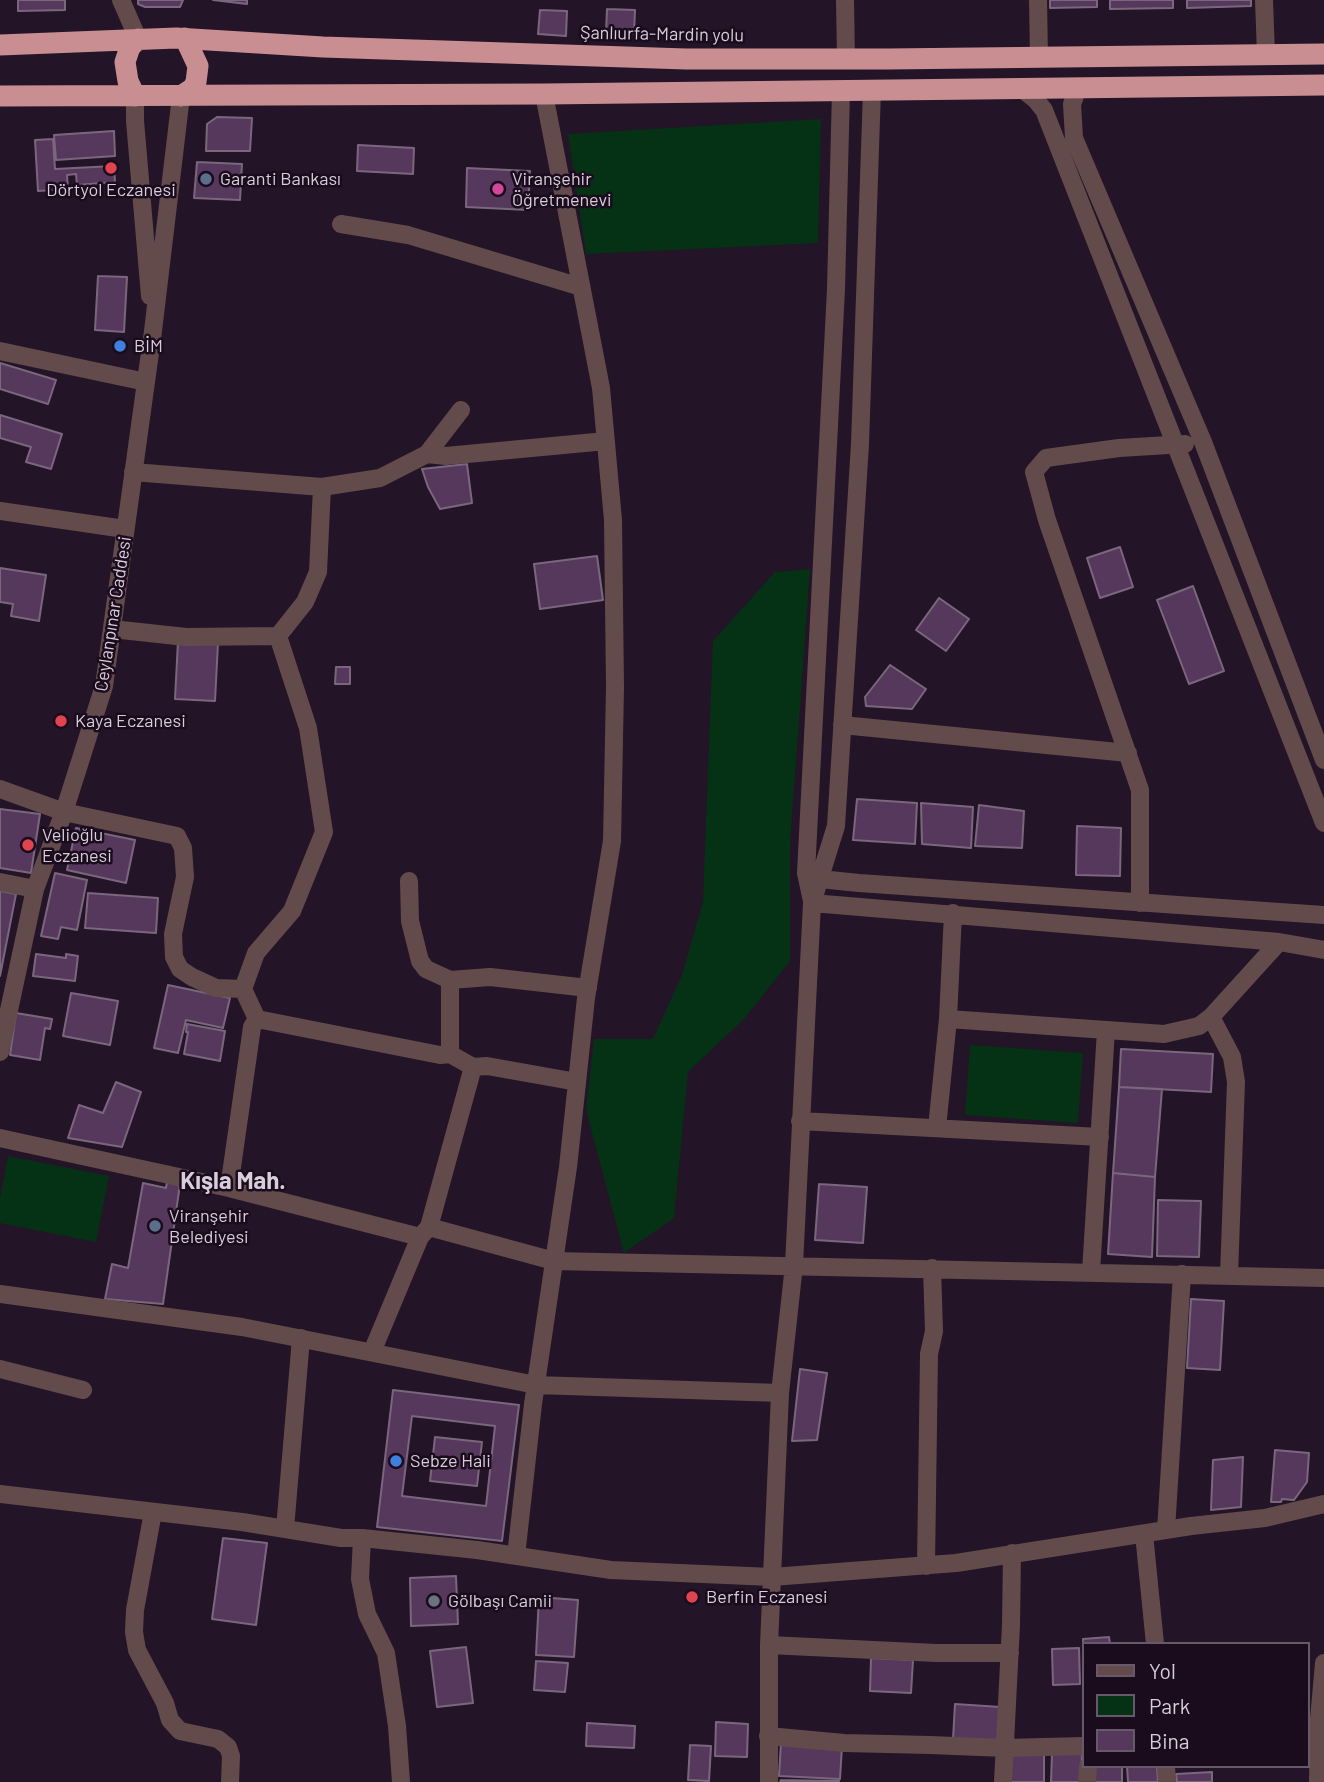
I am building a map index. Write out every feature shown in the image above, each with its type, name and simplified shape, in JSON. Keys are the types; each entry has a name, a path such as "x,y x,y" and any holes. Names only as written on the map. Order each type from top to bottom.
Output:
{"highway":[{"path":"135,96 128,81 125,62 130,47 138,38"},
{"name":"Şanlıurfa-Mardin yolu","path":"0,45 185,38 323,47 672,58 1324,54"},
{"path":"181,96 193,88 198,66 185,38"},
{"path":"0,96 544,94 1324,85"}],"street":[{"path":"121,0 138,38"},
{"path":"845,0 846,59"},
{"path":"1038,0 1039,57"},
{"path":"1264,0 1266,55"},
{"path":"1078,88 1072,104 1074,138 1203,442 1324,760"},
{"path":"1022,89 1044,110 1324,823"},
{"path":"813,876 836,826 860,444 872,90"},
{"path":"769,1782 769,1645 780,1393 794,1265 812,903 836,302 841,91"},
{"path":"516,1556 536,1385 568,1167 588,988 612,841 615,673 612,520 606,441 601,388 544,94"},
{"path":"135,96 153,331"},
{"path":"153,331 181,96"},
{"path":"341,224 408,235 582,287"},
{"name":"Ceylanpınar Caddesi","path":"0,1052 36,889 104,686 153,331"},
{"path":"0,351 146,382"},
{"path":"133,472 322,487 380,478 427,454 461,410"},
{"path":"427,454 446,456 606,441"},
{"path":"1140,902 1140,790 1036,485 1034,472 1046,458 1119,448 1203,442"},
{"path":"278,636 305,602 318,572 322,487"},
{"path":"0,511 125,528"},
{"path":"112,629 186,637 278,636"},
{"path":"257,1019 243,989 257,953 292,911 324,832 309,728 278,636"},
{"path":"842,725 1128,753"},
{"path":"0,789 64,812 177,836 183,848 185,877 173,934 174,957 180,969 192,977 216,988 243,989"},
{"path":"813,876 1324,915"},
{"path":"409,881 410,921 420,961 426,969 450,980 490,977 588,988"},
{"path":"0,882 36,889"},
{"path":"812,903 1279,942 1324,950"},
{"path":"937,1128 953,913"},
{"path":"947,1020 1164,1034 1199,1026 1211,1017 1279,942"},
{"path":"450,980 450,1054"},
{"path":"1211,1017 1232,1057 1236,1082 1229,1275"},
{"path":"257,1019 440,1055 450,1054 473,1068 487,1066 577,1082"},
{"path":"229,1188 252,1027 257,1019"},
{"path":"1091,1272 1106,1030"},
{"path":"372,1352 425,1232 473,1068"},
{"path":"800,1121 1100,1137"},
{"path":"0,1138 554,1261 1324,1278"},
{"path":"926,1566 929,1354 934,1331 932,1268"},
{"path":"1166,1530 1182,1274"},
{"path":"0,1294 242,1326 536,1385 780,1393"},
{"path":"285,1529 301,1338"},
{"path":"0,1369 83,1390"},
{"path":"0,1494 341,1538 362,1538 516,1556 611,1570 772,1577 956,1563 1166,1530 1265,1518 1324,1504"},
{"path":"153,1512 135,1610 137,1650 165,1703 170,1720 180,1731 218,1739 228,1746 231,1756 230,1782"},
{"path":"1144,1534 1154,1642"},
{"path":"362,1538 360,1579 367,1615 386,1653 397,1726 401,1782"},
{"path":"1003,1782 1012,1553"},
{"path":"769,1645 936,1653 1010,1653"},
{"path":"1318,1782 1318,1711 1324,1663"},
{"path":"768,1736 844,1742 1005,1748 1082,1746"}],"green space":[{"path":"821,119 818,243 586,254 568,134"},
{"path":"810,569 790,843 790,961 744,1019 688,1072 674,1218 624,1253 586,1110 594,1039 653,1039 682,975 703,902 713,641 775,572"},
{"path":"970,1045 1083,1053 1078,1123 965,1115"},
{"path":"8,1156 109,1176 96,1242 0,1223 0,1198"}],"building":[{"path":"18,0 65,0 65,10 18,11"},
{"path":"138,0 183,0 180,7 145,7 138,4"},
{"path":"213,0 247,0 247,4"},
{"path":"1050,0 1097,0 1097,7 1050,8"},
{"path":"1110,0 1173,0 1173,8 1110,9"},
{"path":"1187,0 1251,0 1251,6 1187,8"},
{"path":"607,9 635,10 634,34 606,33"},
{"path":"540,10 567,11 566,36 538,34"},
{"path":"217,117 252,118 250,151 206,151 207,124"},
{"path":"114,131 115,156 56,160 54,135"},
{"path":"53,139 55,169 114,166 115,182 77,185 76,174 67,175 68,189 38,191 35,140"},
{"path":"358,145 414,148 413,174 357,171"},
{"path":"197,162 242,164 240,200 194,198"},
{"name":"Viranşehir Öğretmenevi","path":"467,168 530,171 528,210 466,207"},
{"path":"98,276 127,277 124,332 95,330"},
{"path":"0,363 56,380 48,404 0,389"},
{"path":"0,415 62,434 51,469 26,462 31,447 0,438"},
{"path":"467,464 472,503 440,509 422,469"},
{"path":"1120,547 1133,587 1100,598 1087,558"},
{"path":"597,556 603,600 540,609 534,564"},
{"path":"0,568 46,575 39,621 11,616 13,604 0,602"},
{"path":"1193,586 1224,671 1189,684 1157,600"},
{"path":"939,598 969,619 946,651 916,630"},
{"path":"178,641 218,643 215,701 175,699"},
{"path":"890,665 926,689 912,709 866,706 865,697"},
{"path":"336,667 350,667 350,684 335,684"},
{"path":"857,799 917,803 915,844 853,840"},
{"path":"921,803 973,807 971,848 922,844"},
{"path":"979,805 1024,811 1022,848 975,846"},
{"path":"0,809 40,814 31,873 0,868"},
{"path":"1077,826 1121,828 1120,876 1076,875"},
{"path":"76,828 135,840 126,883 67,870"},
{"path":"55,873 87,880 77,930 61,927 58,939 41,936"},
{"path":"0,891 16,894 0,976"},
{"path":"88,893 158,898 156,933 85,928"},
{"path":"36,954 66,958 66,954 78,956 75,981 33,976"},
{"path":"168,985 230,998 223,1028 186,1020 178,1053 154,1048"},
{"path":"71,993 118,1001 110,1045 63,1036"},
{"path":"16,1013 52,1019 50,1029 45,1028 40,1060 10,1055"},
{"path":"187,1024 225,1031 220,1061 184,1054"},
{"path":"1121,1049 1213,1054 1211,1092 1119,1087"},
{"path":"116,1082 141,1092 122,1147 68,1138 79,1105 103,1113"},
{"path":"1119,1087 1162,1089 1155,1177 1113,1173"},
{"path":"1113,1173 1155,1177 1152,1257 1108,1254"},
{"name":"Viranşehir Belediyesi","path":"167,1182 180,1184 163,1304 105,1299 112,1264 128,1268 143,1183 166,1188"},
{"path":"819,1184 867,1187 863,1243 815,1240"},
{"path":"1158,1200 1201,1201 1199,1257 1157,1256"},
{"path":"1191,1299 1224,1301 1220,1370 1187,1368"},
{"path":"800,1369 827,1373 817,1440 792,1441"},
{"name":"Sebze Hali","path":"393,1390 519,1405 502,1541 377,1527","holes":["412,1416 495,1426 486,1506 402,1496"]},
{"path":"435,1437 482,1442 477,1486 430,1481"},
{"path":"1275,1450 1309,1453 1307,1482 1294,1500 1271,1502"},
{"path":"1243,1457 1241,1507 1211,1510 1213,1460"},
{"path":"223,1538 267,1543 256,1625 212,1619"},
{"name":"Gölbaşı Camii","path":"456,1576 458,1624 411,1626 410,1578"},
{"path":"539,1597 578,1600 574,1657 536,1655"},
{"path":"1109,1637 1110,1642 1083,1642 1083,1639"},
{"path":"466,1647 473,1703 437,1707 430,1651"},
{"path":"1079,1648 1080,1684 1053,1685 1052,1649"},
{"path":"871,1658 913,1660 911,1693 870,1691"},
{"path":"536,1661 568,1663 565,1692 534,1690"},
{"path":"955,1704 1000,1707 998,1742 953,1739"},
{"path":"716,1722 748,1724 747,1757 715,1756"},
{"path":"587,1723 635,1726 634,1748 586,1746"},
{"path":"781,1742 842,1746 840,1779 779,1776"},
{"path":"690,1745 711,1746 709,1781 688,1780"},
{"path":"1052,1754 1082,1754 1081,1782 1051,1782"},
{"path":"1011,1755 1044,1755 1044,1782 1011,1782"},
{"path":"1094,1768 1122,1768 1122,1782 1094,1782"},
{"path":"1127,1768 1157,1768 1158,1782 1128,1782"},
{"path":"1212,1772 1212,1782 1177,1782 1176,1774"},
{"path":"839,1781 839,1782 780,1782"}],"place":[{"name":"Dörtyol Eczanesi","path":"111,168"},
{"name":"Garanti Bankası","path":"206,179"},
{"name":"Viranşehir Öğretmenevi","path":"498,189"},
{"name":"BİM","path":"120,346"},
{"name":"Kaya Eczanesi","path":"61,721"},
{"name":"Velioğlu Eczanesi","path":"28,845"},
{"name":"Viranşehir Belediyesi","path":"155,1226"},
{"name":"Sebze Hali","path":"396,1461"},
{"name":"Berfin Eczanesi","path":"692,1597"},
{"name":"Gölbaşı Camii","path":"434,1601"}],"district":[{"name":"Kışla Mah.","path":"233,1181"}]}
